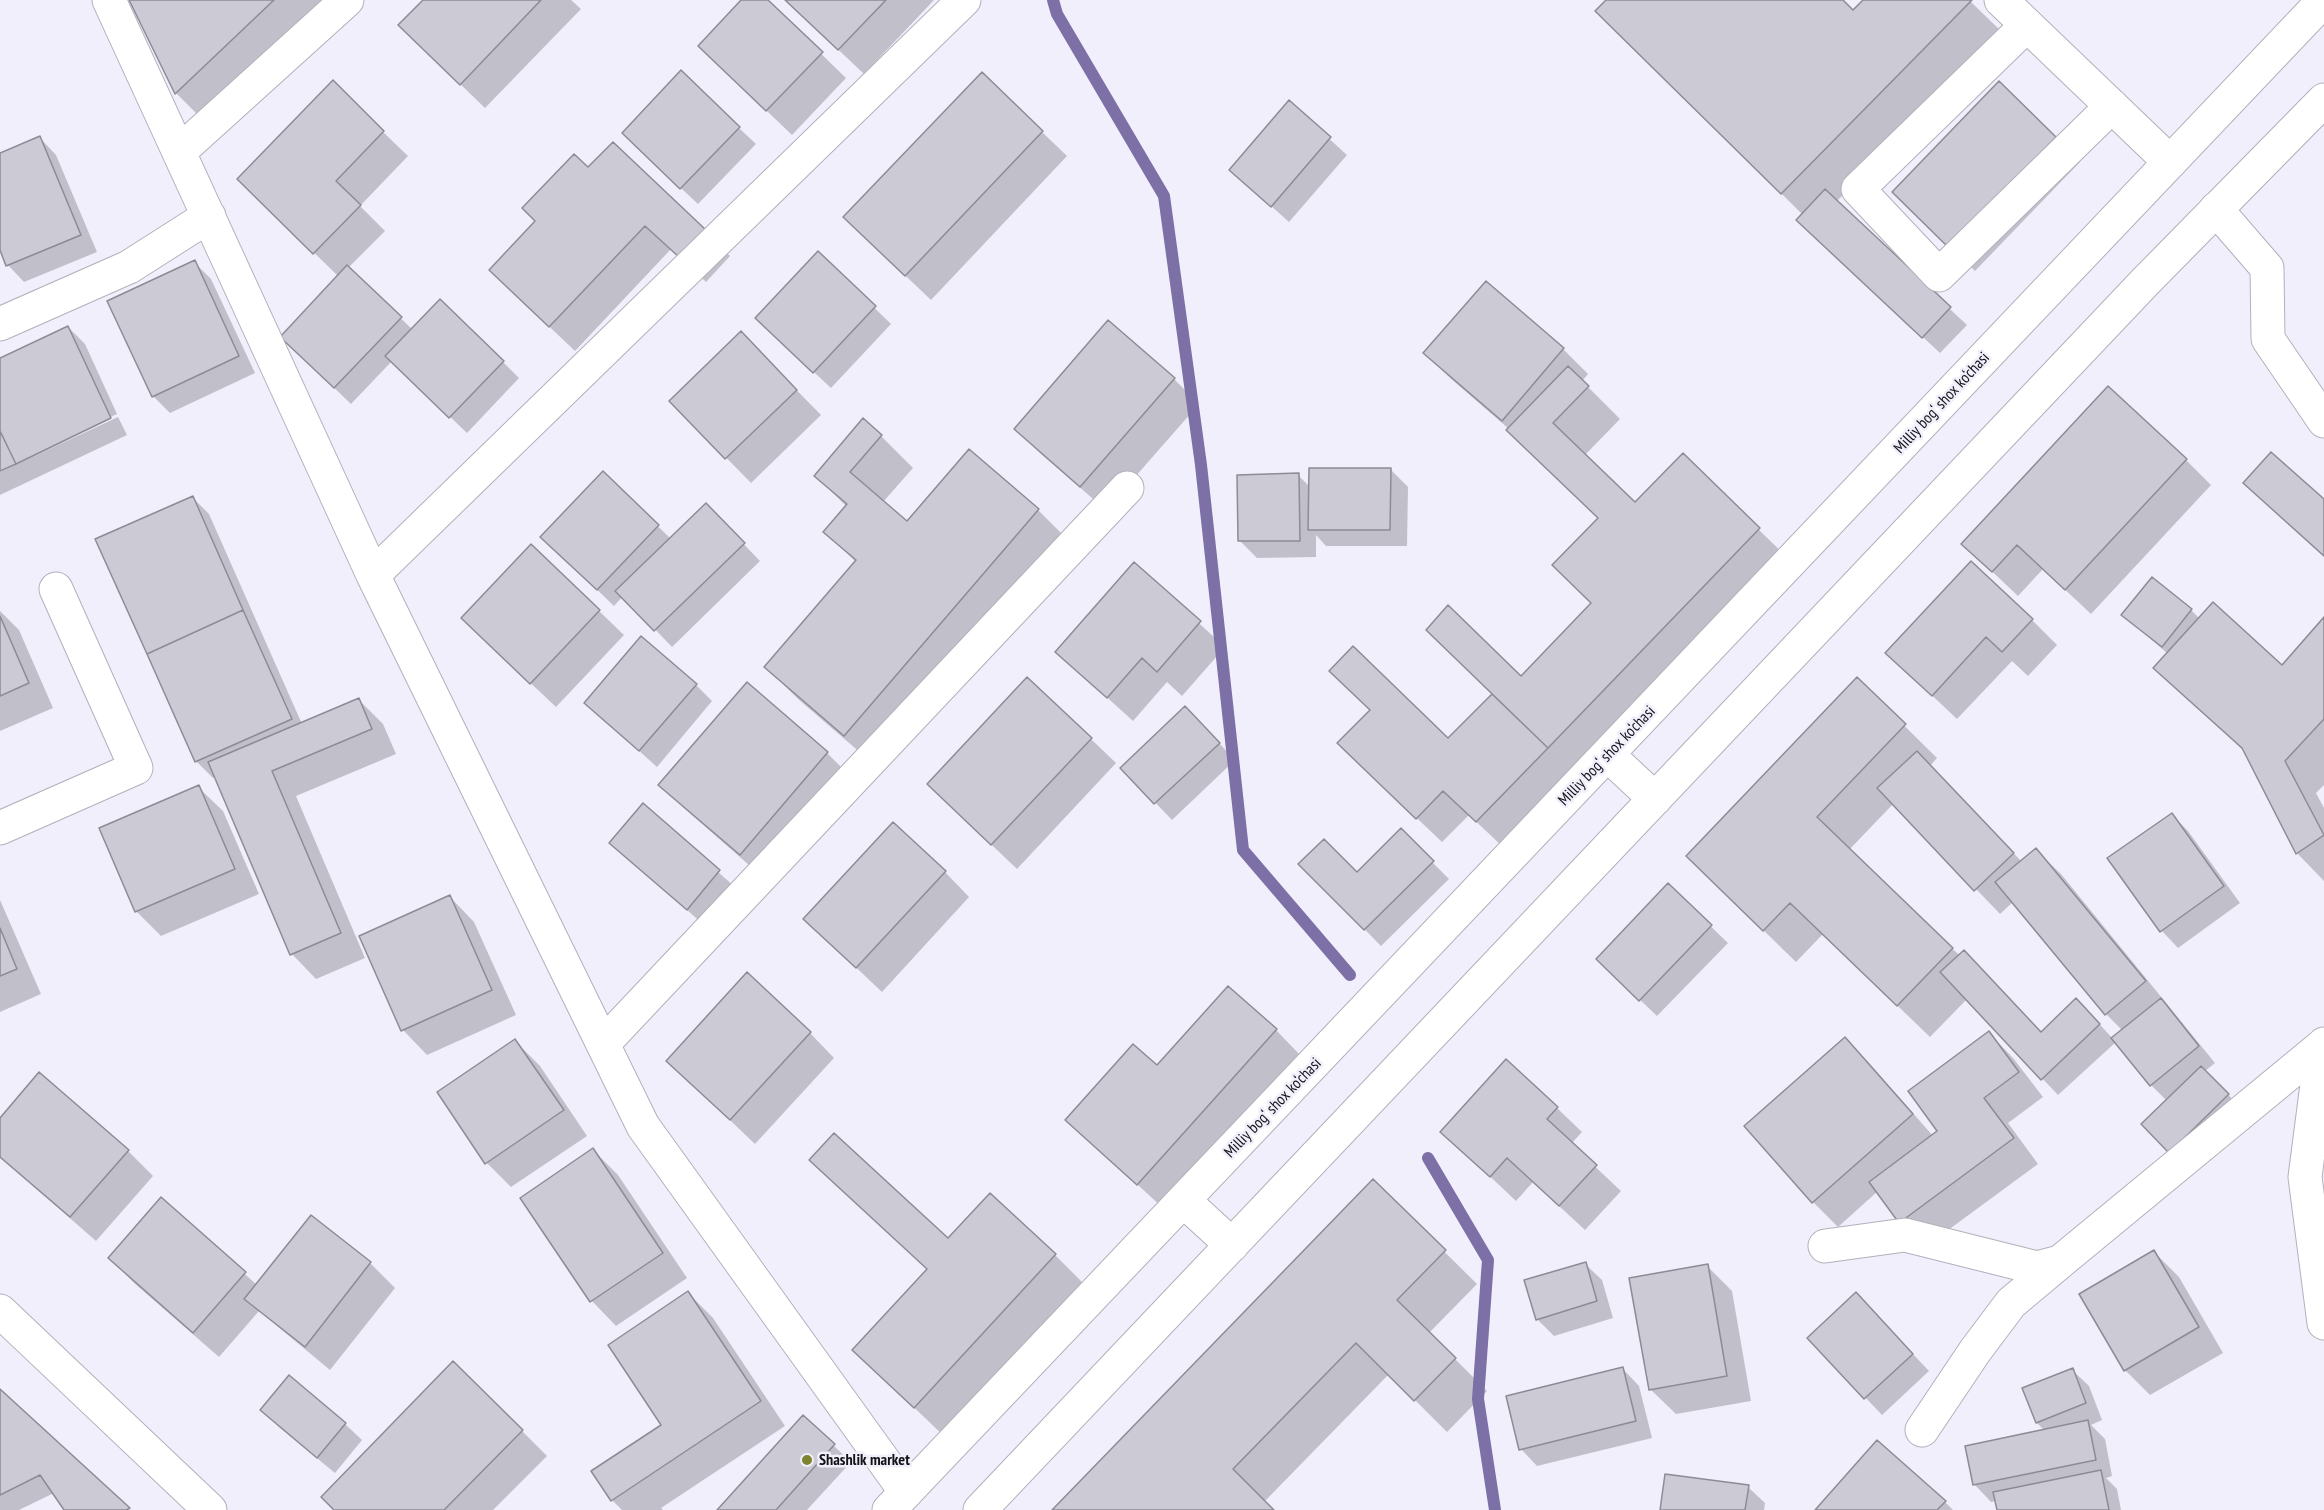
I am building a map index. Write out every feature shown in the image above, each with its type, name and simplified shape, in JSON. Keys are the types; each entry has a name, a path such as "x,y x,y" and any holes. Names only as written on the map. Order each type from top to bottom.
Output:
{"street":[{"path":"109,0 373,575 644,1126 898,1501"},
{"path":"179,152 347,0"},
{"path":"373,575 964,0"},
{"path":"2001,0 2170,162"},
{"name":"Milliy bog‘ shox ko‘chasi","path":"898,1501 2324,0"},
{"path":"2027,25 1858,189 1939,275 2112,106"},
{"path":"980,1510 2216,209 2324,100"},
{"path":"2216,209 2267,268 2268,339 2324,421"},
{"path":"0,324 129,267 208,216"},
{"path":"603,1044 1127,488"},
{"path":"0,828 136,768 56,589"},
{"path":"1608,755 1654,799"},
{"path":"1922,1430 1975,1351 2011,1304 2323,1045"},
{"path":"2323,1045 2306,1177 2324,1323"},
{"path":"1184,1201 1232,1245"},
{"path":"1825,1246 1905,1235 2037,1268 2060,1262"},
{"path":"0,1311 12,1340 210,1510"}],"building":[{"path":"129,0 274,0 175,94"},
{"path":"423,0 541,0 460,85 398,25"},
{"path":"741,0 768,0 823,52 766,111 698,46"},
{"path":"785,0 886,0 838,50"},
{"path":"1606,0 1843,0 1853,10 1863,0 1972,0 1781,194 1595,11"},
{"path":"681,70 740,127 680,189 622,133"},
{"path":"982,72 1043,131 905,276 843,217"},
{"path":"333,80 384,131 336,181 361,205 313,254 237,179"},
{"path":"1999,81 2056,137 1949,248 1892,192"},
{"path":"1289,100 1331,137 1271,207 1229,170"},
{"path":"40,136 81,235 6,266 0,250 0,153"},
{"path":"613,142 706,230 680,258 645,226 549,327 489,270 535,221 522,208 574,154 588,167"},
{"path":"1825,189 1951,307 1922,338 1796,220"},
{"path":"818,251 876,306 813,373 755,318"},
{"path":"195,260 239,356 152,397 107,301"},
{"path":"347,265 402,317 334,388 280,337"},
{"path":"1486,281 1564,348 1502,421 1423,353"},
{"path":"440,299 504,361 449,418 385,356"},
{"path":"1108,320 1175,378 1080,487 1014,429"},
{"path":"68,326 111,418 16,464 0,431 0,358"},
{"path":"741,331 797,390 725,459 669,401"},
{"path":"1568,366 1589,386 1553,423 1635,502 1683,453 1760,528 1548,748 1426,630 1448,605 1521,676 1591,603 1552,565 1598,518 1506,430"},
{"path":"2108,386 2187,459 2065,590 2017,545 1992,572 1961,544"},
{"path":"863,418 882,435 850,472 907,521 969,449 1039,509 844,736 764,667 856,560 823,532 847,504 814,476"},
{"path":"0,431 16,464 0,471"},
{"path":"2271,452 2324,499 2324,556 2243,483"},
{"path":"1309,468 1391,468 1390,530 1308,530"},
{"path":"603,471 659,525 597,590 540,537"},
{"path":"1299,473 1300,541 1238,541 1237,475"},
{"path":"193,496 243,610 147,654 95,539"},
{"path":"706,503 745,543 654,631 615,591"},
{"path":"531,544 600,610 530,684 461,618"},
{"path":"1971,561 2033,619 2002,652 1986,637 1932,696 1885,653"},
{"path":"1134,562 1201,621 1157,672 1142,658 1107,698 1055,652"},
{"path":"2152,577 2192,609 2162,647 2121,615"},
{"path":"2213,602 2282,665 2324,617 2324,719 2285,761 2324,835 2296,854 2242,748 2153,668"},
{"path":"243,610 292,719 195,762 147,654"},
{"path":"0,616 29,683 0,696"},
{"path":"641,636 697,684 639,751 584,703"},
{"path":"1353,646 1448,738 1492,694 1548,748 1476,822 1443,791 1416,819 1337,743 1370,710 1329,671"},
{"path":"1027,677 1092,738 991,845 927,784"},
{"path":"1857,677 1906,724 1817,817 1953,948 1897,1006 1790,903 1763,931 1686,856"},
{"path":"747,682 828,752 740,855 658,785"},
{"path":"359,698 372,729 272,771 341,933 290,955 208,762"},
{"path":"1185,706 1220,743 1154,804 1120,768"},
{"path":"1917,751 2014,853 1974,891 1877,788"},
{"path":"199,785 235,869 135,912 99,828"},
{"path":"643,803 720,870 687,910 609,843"},
{"path":"2172,813 2224,886 2160,932 2107,858"},
{"path":"893,822 946,871 856,968 803,919"},
{"path":"1401,828 1434,861 1364,930 1298,864 1324,839 1357,872"},
{"path":"2036,848 2146,981 2105,1015 1995,882"},
{"path":"1668,883 1712,925 1639,1001 1596,959"},
{"path":"450,895 492,990 401,1031 359,936"},
{"path":"0,928 17,969 0,976"},
{"path":"1964,950 2041,1032 2076,998 2100,1024 2041,1080 1940,972"},
{"path":"747,972 811,1032 730,1120 666,1061"},
{"path":"1228,986 1277,1029 1137,1185 1065,1120 1133,1044 1157,1065"},
{"path":"2161,998 2199,1046 2150,1086 2111,1038"},
{"path":"1989,1031 2019,1072 1984,1098 2014,1138 1899,1223 1869,1182 1937,1131 1908,1091"},
{"path":"1845,1037 1913,1114 1812,1203 1744,1126"},
{"path":"515,1039 564,1110 485,1164 437,1092"},
{"path":"1506,1059 1558,1107 1547,1119 1597,1165 1559,1206 1507,1158 1490,1177 1440,1132"},
{"path":"2201,1066 2229,1094 2169,1153 2141,1124"},
{"path":"39,1072 129,1150 70,1217 0,1157 0,1118"},
{"path":"834,1133 948,1238 990,1193 1056,1254 914,1408 852,1350 927,1269 809,1160"},
{"path":"593,1148 663,1253 590,1302 520,1198"},
{"path":"1373,1179 1446,1250 1397,1300 1456,1358 1414,1401 1356,1343 1233,1469 1274,1510 1052,1510"},
{"path":"161,1197 246,1272 193,1333 108,1258"},
{"path":"311,1215 371,1262 305,1347 244,1299"},
{"path":"2154,1250 2199,1327 2124,1371 2079,1294"},
{"path":"1586,1262 1597,1301 1536,1320 1524,1280"},
{"path":"1708,1264 1727,1376 1649,1390 1629,1278"},
{"path":"688,1291 761,1401 611,1501 591,1471 661,1425 608,1345"},
{"path":"1856,1292 1913,1354 1864,1399 1807,1338"},
{"path":"453,1361 523,1430 444,1510 334,1510 321,1497"},
{"path":"1623,1367 1636,1421 1519,1450 1506,1396"},
{"path":"2073,1368 2086,1403 2036,1423 2022,1388"},
{"path":"289,1375 346,1423 317,1458 260,1410"},
{"path":"0,1389 130,1508 126,1510 64,1510 40,1475 0,1495"},
{"path":"803,1415 835,1444 776,1510 717,1510"},
{"path":"2088,1420 2096,1460 1973,1485 1965,1446"},
{"path":"1877,1440 1946,1501 1937,1510 1815,1510"},
{"path":"2101,1470 2109,1510 1997,1510 1993,1492"},
{"path":"1665,1474 1749,1485 1745,1510 1660,1510"}],"waterway":[{"path":"1053,0 1057,14 1164,196 1201,465 1243,850 1350,975"},
{"path":"1428,1158 1488,1260 1478,1399 1495,1510"}],"place":[{"name":"Shashlik market","path":"807,1460"}]}
